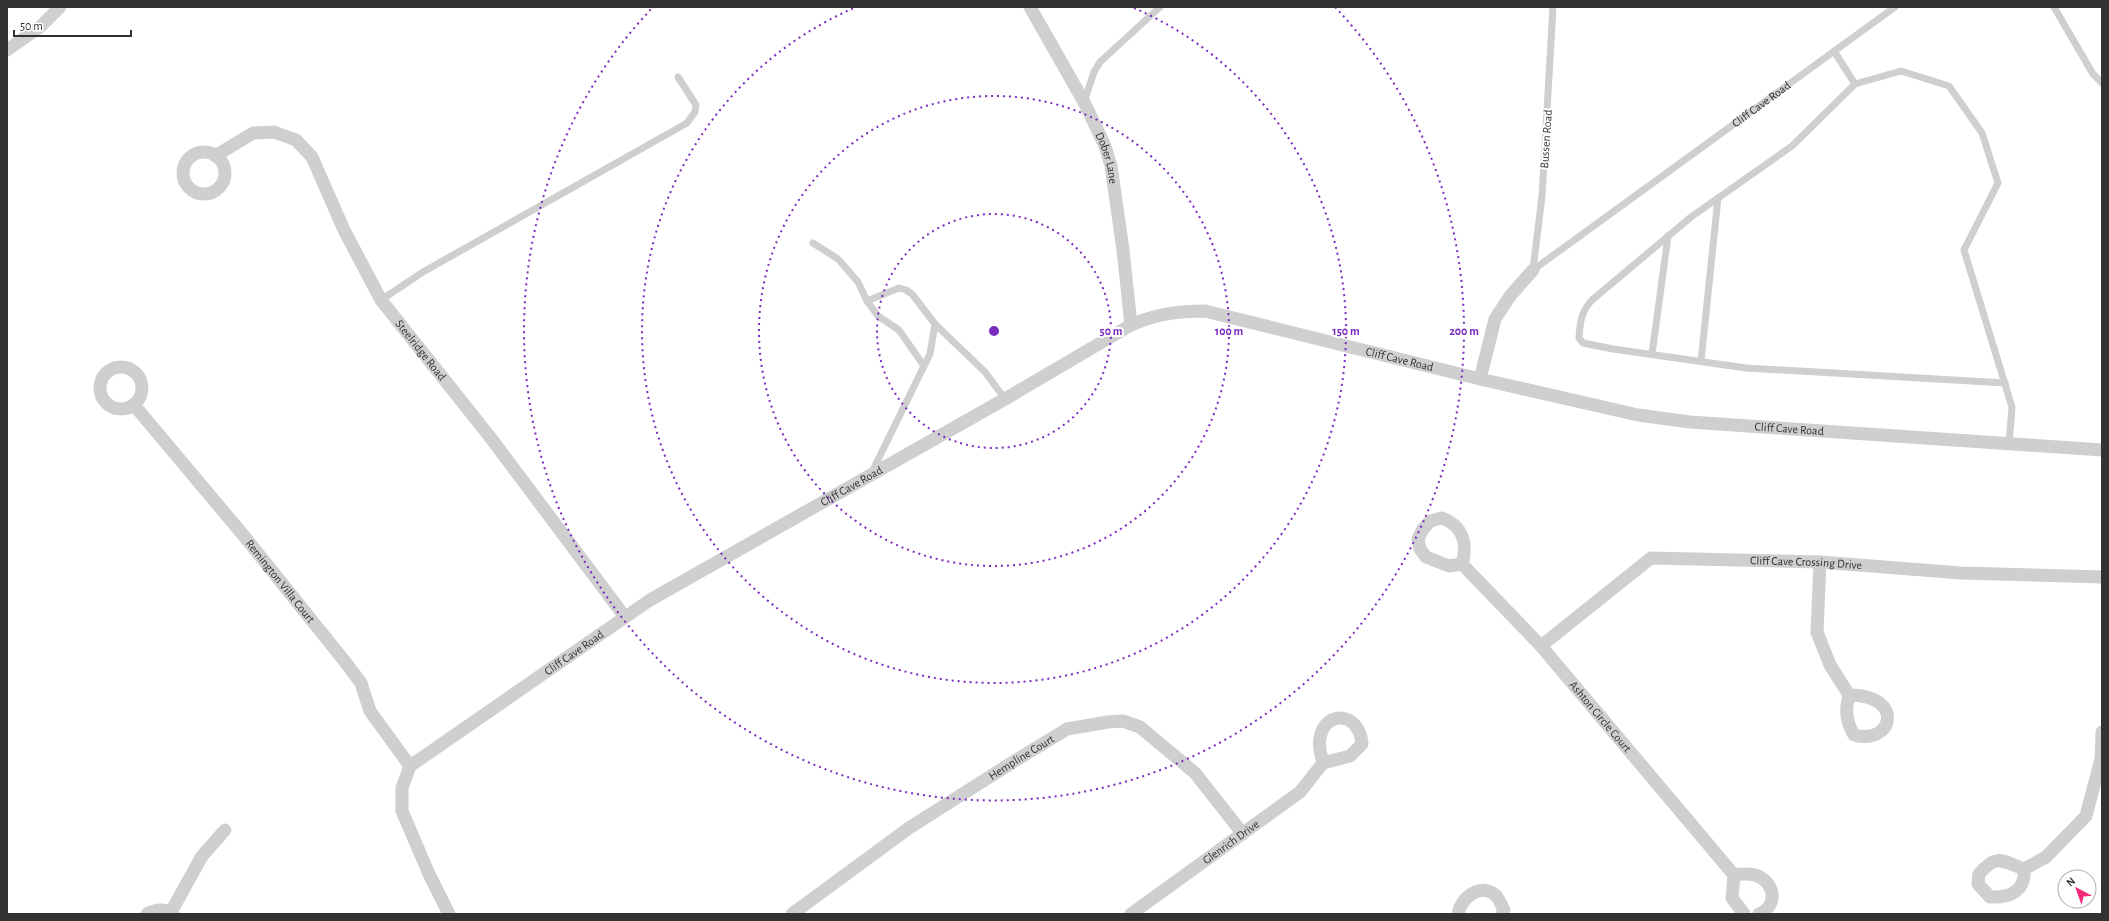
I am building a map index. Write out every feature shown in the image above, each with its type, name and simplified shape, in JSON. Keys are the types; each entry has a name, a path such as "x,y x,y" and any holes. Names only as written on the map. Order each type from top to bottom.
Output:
{"street":[{"path":"7,50 41,26 60,7"},
{"name":"Dober Lane","path":"1030,7 1084,102 1105,146 1111,166 1123,250 1131,325"},
{"name":"Steelridge Road","path":"215,156 253,133 274,132 296,140 312,157 344,230 381,300 490,437 625,617"},
{"name":"Cliff Cave Road","path":"1480,379 1495,319 1510,296 1533,270"},
{"name":"Cliff Cave Road","path":"410,766 625,617 663,593 1005,399 1131,325 1164,314 1183,311 1205,311 1480,379 1638,415 1690,422 2102,450"},
{"name":"Remington Villa Court","path":"134,405 244,536 346,663 361,683 370,711 410,766"},
{"name":"Cliff Cave Crossing Drive","path":"1541,646 1651,558 1820,562 1961,573 2102,577"},
{"path":"1820,562 1817,632 1830,665 1849,695"},
{"name":"Ashton Circle Court","path":"1462,564 1541,646 1734,875"},
{"name":"Hempline Court","path":"792,914 909,828 1067,729 1123,720 1140,727 1195,773 1243,834"},
{"path":"2024,869 2046,857 2086,816 2101,759 2102,732"},
{"name":"Glenrich Drive","path":"1131,914 1300,792 1323,763"},
{"path":"410,766 402,788 402,811 429,874 449,914"},
{"path":"147,914 155,910 163,910 172,913 202,856 225,830"},
{"path":"1744,914 1732,898 1734,875 1755,875 1764,879 1770,886 1774,894 1772,902 1766,911 1759,914"},
{"path":"1458,914 1462,902 1476,892 1485,890 1494,894 1499,900 1504,910 1502,914"}],"lane":[{"path":"1084,102 1094,72 1100,62 1160,7"},
{"name":"Bussen Road","path":"1533,270 1542,196 1553,7"},
{"name":"Cliff Cave Road","path":"1533,270 1895,7"},
{"path":"2054,7 2085,62 2102,83"},
{"path":"1834,51 1855,84"},
{"path":"2005,383 1746,368 1613,349 1583,343 1579,338 1580,326 1585,308 1592,300 1668,236 1718,198 1792,146 1855,84 1901,71 1949,86 1982,133 1998,183 1964,250 2005,383 2012,407 2009,444"},
{"path":"381,300 423,272 687,123 695,112 696,105 678,77"},
{"path":"1701,361 1718,198"},
{"path":"1652,354 1668,236"},
{"path":"813,243 838,259 858,282 867,301 878,316 899,330 924,366"},
{"path":"867,301 899,288 912,294 935,324 985,372 1005,399"},
{"path":"870,476 890,432 930,354 935,324"}]}
